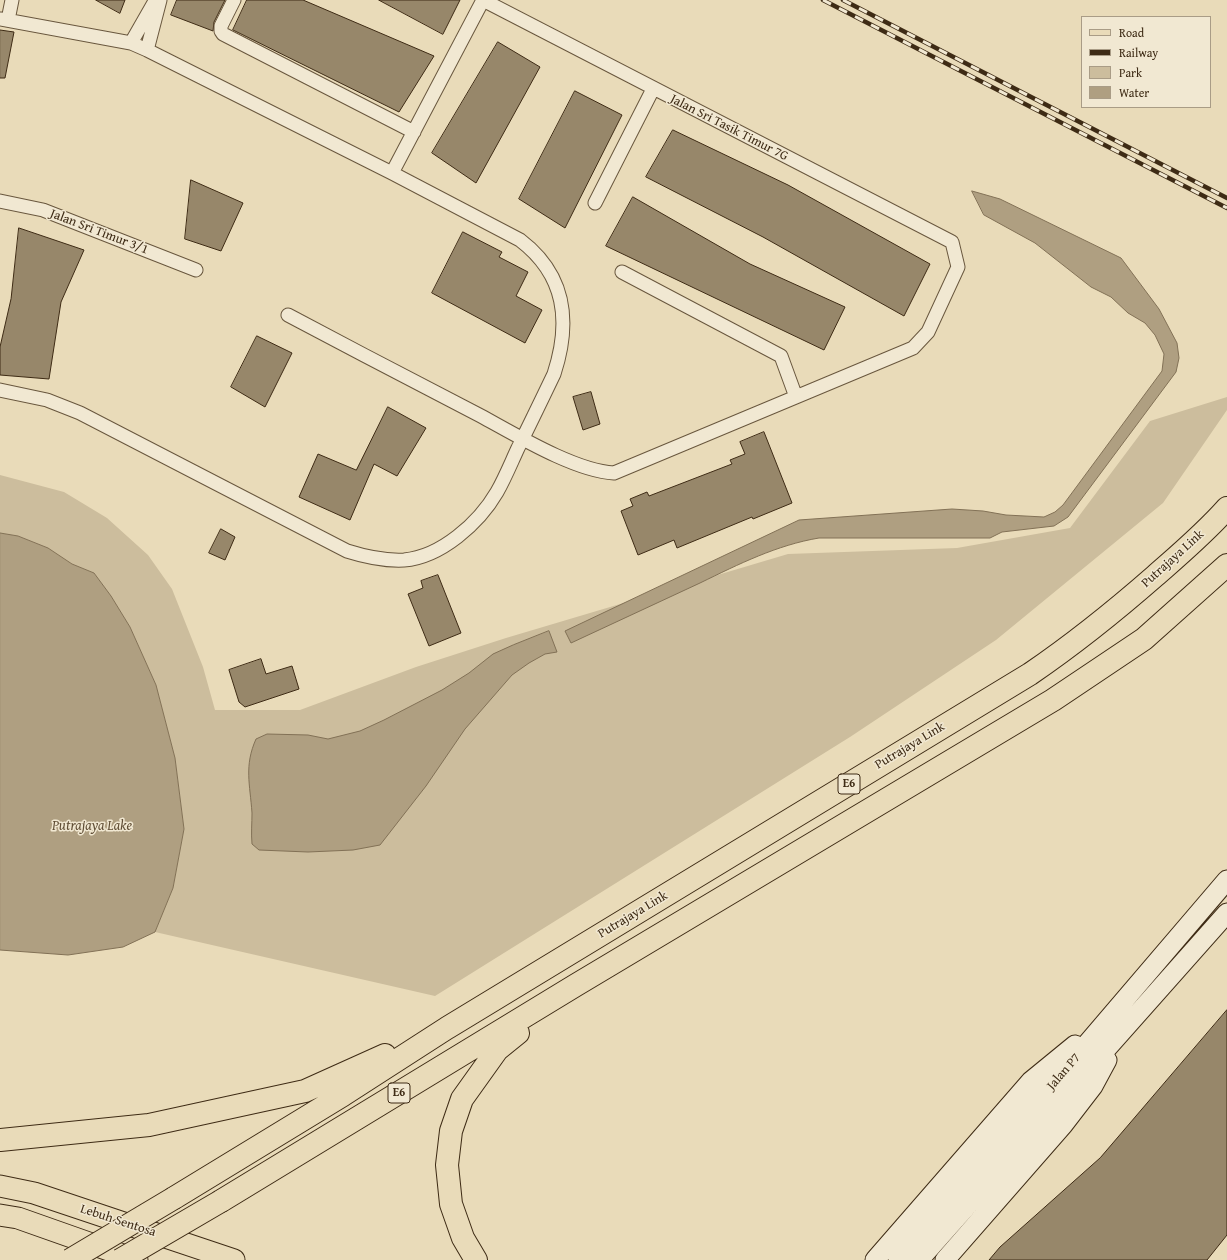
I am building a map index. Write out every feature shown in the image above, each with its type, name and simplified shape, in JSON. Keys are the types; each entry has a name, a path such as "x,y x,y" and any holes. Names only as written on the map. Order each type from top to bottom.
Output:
{"highway":[{"name":"Putrajaya Link","path":"447,1028 1030,674 1064,650 1131,597 1188,547 1227,508"},
{"name":"E6","path":"120,1260 221,1201 576,985 1053,700 1144,639 1227,564"},
{"path":"476,1260 463,1238 451,1204 447,1165 451,1131 462,1099 497,1050 576,985"},
{"path":"0,1140 149,1124 305,1090 447,1028"},
{"name":"E6","path":"70,1260 343,1095 447,1028"}],"main road":[{"name":"Lebuh Sentosa","path":"0,1186 34,1193 234,1260"},
{"path":"0,1215 18,1218 137,1260"}],"street":[{"path":"0,390 47,400 80,413 318,538 347,551 382,560 405,560 427,554 450,542 481,516 497,492 554,374 562,344 563,309 560,293 551,275 534,250 520,240 392,173 131,43 4,20 12,0"},
{"path":"131,43 156,0"},
{"path":"147,50 160,0"},
{"path":"234,0 220,26 223,34 414,132"},
{"path":"392,173 483,0"},
{"name":"Jalan Sri Tasik Timur 7G","path":"483,0 952,242 958,267 928,332 913,348 796,397"},
{"path":"595,203 653,89"},
{"name":"Jalan Sri Timur 3/1","path":"0,201 43,210 196,270"},
{"path":"288,315 523,438 588,469 600,472 614,473 796,397 781,356 622,272"},
{"name":"Jalan P7","path":"1119,1022 1227,880"},
{"name":"Jalan P7","path":"898,1260 1051,1099 1119,1022 1227,913"},
{"path":"875,1260 1031,1081 1119,1022"},
{"path":"945,1260 1062,1125 1093,1086 1119,1022"},
{"name":"Jalan P7","path":"919,1260 1051,1099"}],"green space":[{"path":"1227,397 1227,410 1163,503 996,640 850,737 435,996 155,932 173,888 184,829 175,758 156,685 130,627 111,596 94,573 72,564 48,548 18,536 0,533 0,475 64,492 107,518 148,555 172,589 203,667 215,710 300,710 416,667 506,638 788,554 957,548 1070,528 1150,421"}],"water":[{"path":"972,191 1000,199 1121,258 1159,309 1177,343 1179,358 1176,372 1068,517 1054,526 1002,532 990,538 819,538 803,541 773,550 744,562 571,643 565,631 799,520 952,509 983,511 1006,515 1044,517 1055,512 1063,505 1162,371 1164,354 1155,335 1145,323 1128,313 1111,297 1091,287 1035,243 984,215"},
{"name":"Putrajaya Lake","path":"0,533 18,536 48,548 72,564 94,573 111,596 130,627 156,685 175,758 184,829 173,888 155,932 123,947 68,955 0,950"},
{"path":"549,631 557,652 545,654 512,675 465,729 426,786 380,845 353,850 308,852 259,850 252,844 252,813 249,767 252,749 256,739 267,734 308,735 328,739 360,731 442,690 469,673 493,654"}],"building":[{"path":"96,0 125,0 120,13"},
{"path":"177,0 225,0 214,22 213,31 171,15"},
{"path":"247,0 303,0 434,56 399,112 233,30"},
{"path":"379,0 460,0 443,34"},
{"path":"0,30 14,32 5,78 0,78"},
{"path":"498,42 540,67 476,183 432,153"},
{"path":"575,91 622,115 565,228 519,199"},
{"path":"673,130 788,185 930,264 904,316 763,237 646,177"},
{"path":"191,180 243,203 221,251 185,239"},
{"path":"633,197 750,264 845,307 824,350 606,246"},
{"path":"19,228 84,250 61,302 49,379 0,375 0,347 11,299"},
{"path":"463,232 502,252 499,257 528,272 516,296 542,310 525,343 432,293"},
{"path":"257,336 292,353 265,407 231,387"},
{"path":"591,392 600,424 583,430 573,397"},
{"path":"388,407 426,428 397,476 374,464 350,520 299,497 318,454 356,470"},
{"path":"764,432 792,503 753,519 752,517 677,548 674,540 638,555 621,511 633,506 630,499 647,492 649,496 732,464 730,460 745,454 740,442"},
{"path":"221,529 235,537 225,560 209,553"},
{"path":"438,575 461,633 429,646 408,594 423,588 421,581"},
{"path":"261,659 266,674 292,666 299,689 245,707 239,702 229,670"},
{"path":"1227,1010 1227,1235 1207,1260 989,1260 1000,1247 1100,1158"}],"railway":[{"path":"823,0 1227,208"},
{"path":"843,0 1227,198"}]}
